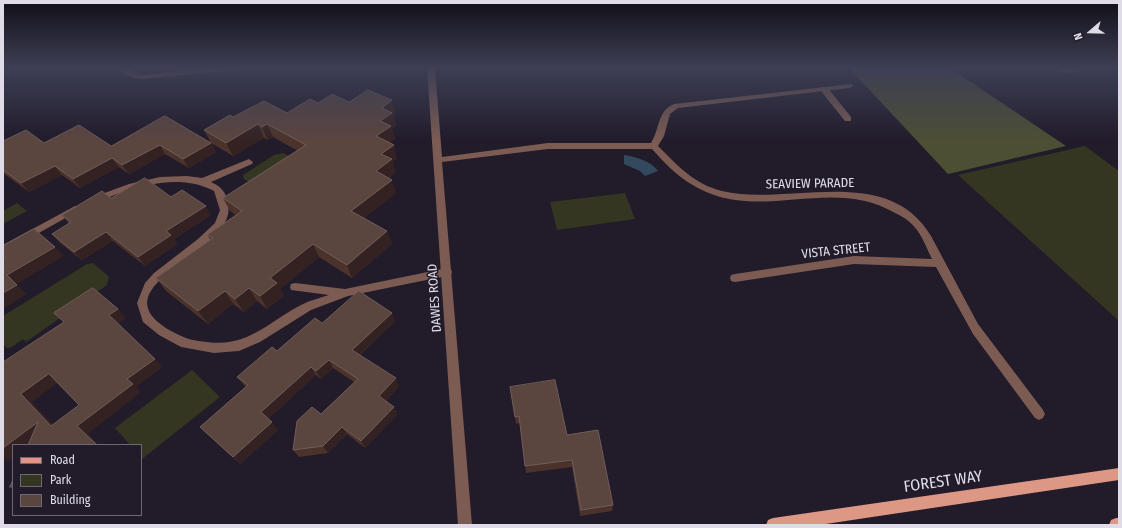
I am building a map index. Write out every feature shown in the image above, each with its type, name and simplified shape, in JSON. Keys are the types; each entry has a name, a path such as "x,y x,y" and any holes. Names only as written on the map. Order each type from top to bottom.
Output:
{"main road":[{"name":"FOREST WAY","path":"773,525 1119,474"}],"street":[{"name":"DAWES ROAD","path":"433,93 465,525"},
{"path":"438,160 548,146 654,146 660,135 665,115 669,109 677,106 793,93"},
{"path":"827,93 848,119"},
{"name":"SEAVIEW PARADE","path":"654,146 676,170 694,183 712,191 732,197 752,198 831,194 857,196 880,202 896,209 910,218 920,228 931,244 939,263 976,329 1039,414"},
{"path":"202,182 249,162"},
{"path":"3,249 86,203 135,185 157,181 184,180 202,182 218,189 224,202 223,218 211,233 164,269 149,285 142,303 147,319 163,332 185,344 214,348 239,346 256,339 307,307 348,292 394,281 447,272"},
{"name":"VISTA STREET","path":"735,278 854,260 939,263"},
{"path":"295,287 348,292"}],"green space":[{"path":"872,93 987,93 1066,146 948,174"},
{"path":"1085,146 1119,171 1119,321 958,175"},
{"path":"283,153 289,156 254,185 244,179 243,175 274,155"},
{"path":"625,193 635,219 557,230 550,202"},
{"path":"17,203 27,211 3,224 3,211"},
{"path":"93,263 109,277 107,285 26,342 23,339 12,347 7,348 3,344 3,316 87,264"},
{"path":"192,370 220,397 142,459 142,444 129,444 115,428"}],"water":[{"path":"624,155 638,158 647,162 658,171 645,176 640,171 624,164"}],"building":[{"path":"364,93 374,93 392,100 382,108 392,113 380,121 391,126 376,136 394,145 381,154 392,159 376,171 392,180 351,211 387,231 347,265 313,244 270,278 277,283 260,296 249,288 235,299 225,291 198,311 156,278 213,238 207,235 242,211 223,198 306,145 267,124 262,127 258,124 226,143 204,130 230,115 233,117 264,101 287,113 310,99 318,103 332,94 349,102"},
{"path":"165,116 211,143 183,159 160,145 122,165 112,158 73,179 55,166 21,183 3,170 3,141 26,130 44,143 79,125 111,146"},
{"path":"145,178 171,197 182,190 206,206 166,231 171,235 138,257 106,232 74,252 52,234 71,222 62,215 102,191 111,198"},
{"path":"34,229 55,247 7,275 17,285 3,293 3,260 6,258 3,256 3,246"},
{"path":"93,288 118,309 109,315 155,359 127,379 133,384 77,426 96,444 28,444 38,422 3,448 3,362 64,322 54,313","holes":["49,374 79,405 51,426 21,394"]},
{"path":"359,291 392,313 352,350 396,378 379,396 394,407 361,441 342,427 323,446 293,450 297,421 312,407 321,414 358,379 329,360 316,371 311,367 261,412 272,422 233,457 200,427 248,385 237,377 272,347 277,351 315,318 322,323"},
{"path":"555,380 567,435 598,430 613,505 581,510 572,460 525,466 519,416 515,417 510,387"}]}
